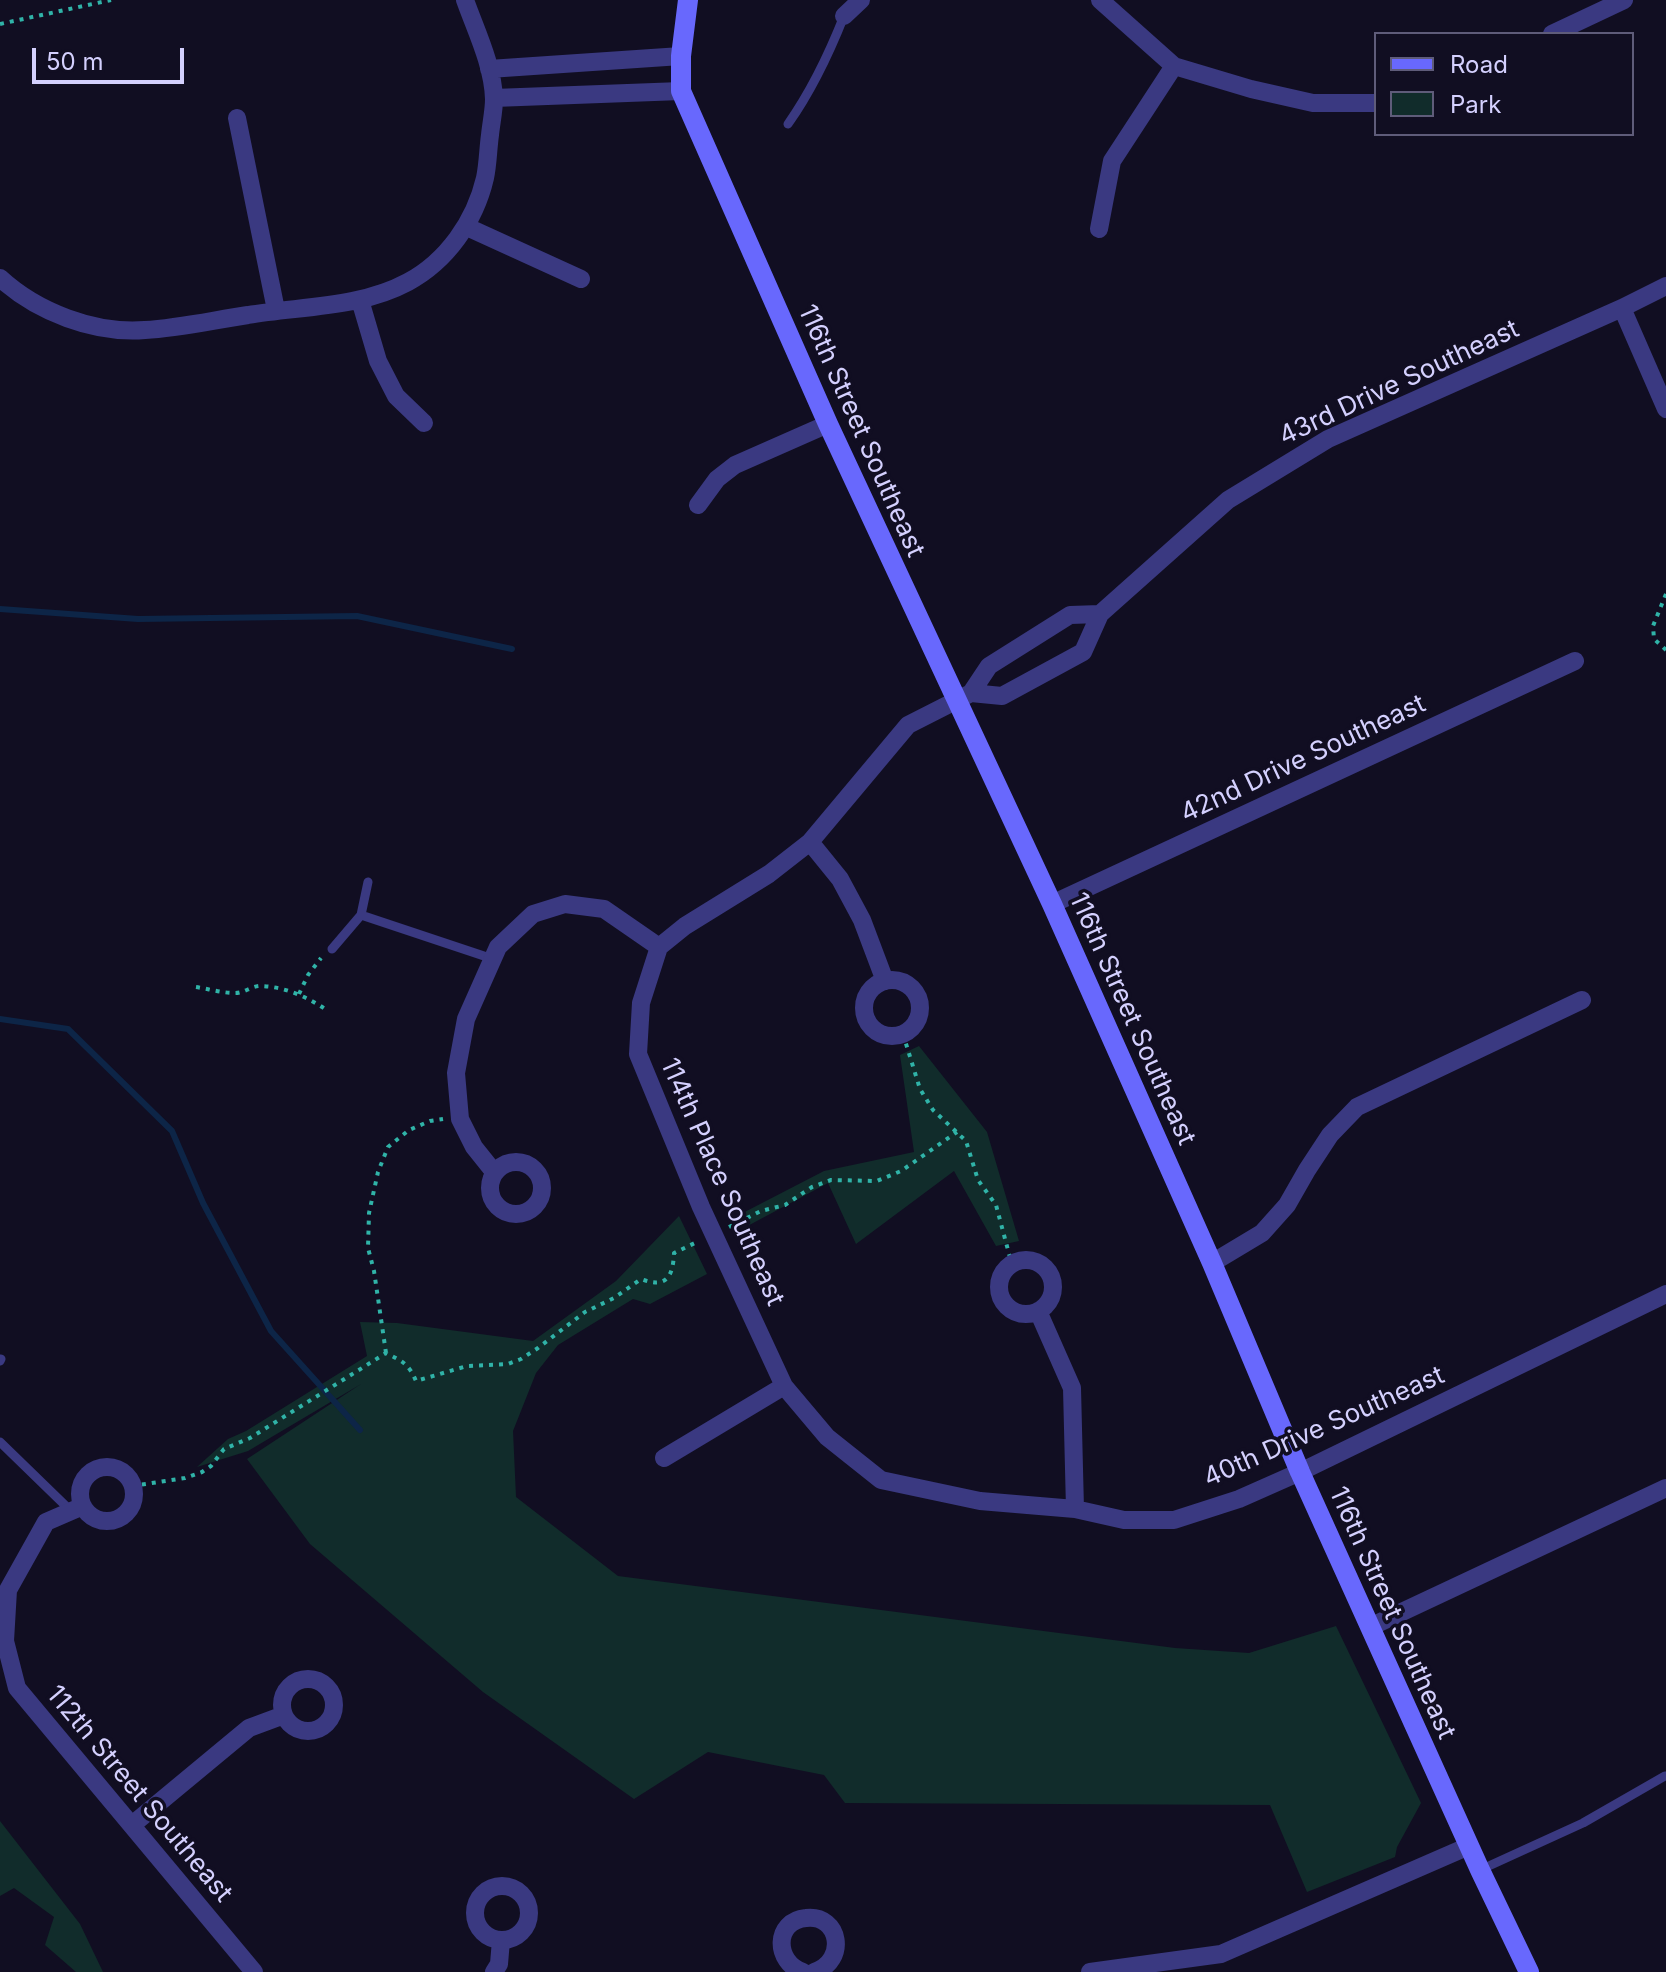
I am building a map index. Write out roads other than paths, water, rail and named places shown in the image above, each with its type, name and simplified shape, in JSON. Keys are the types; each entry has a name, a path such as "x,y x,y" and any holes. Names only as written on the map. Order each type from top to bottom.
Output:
{"street":[{"path":"0,278 45,310 79,323 144,331 360,300 408,282 439,261 467,227 485,178 494,98 489,69 465,0"},
{"path":"494,98 681,91 681,56 688,0"},
{"path":"844,16 861,0"},
{"path":"1100,0 1174,66 1251,89 1313,103 1374,103"},
{"path":"1556,32 1624,0"},
{"path":"489,69 681,56"},
{"path":"1099,229 1112,161 1174,66"},
{"name":"116th Street Southeast","path":"681,91 828,424 964,697 1300,1472 1529,1972"},
{"path":"237,118 276,310"},
{"path":"467,227 581,279"},
{"name":"43rd Drive Southeast","path":"964,697 1002,696 1083,652 1100,614 1228,500 1328,439 1666,286"},
{"path":"360,300 378,361 396,396 424,423"},
{"path":"1622,308 1666,409"},
{"path":"698,505 717,479 735,465 828,424"},
{"name":"43rd Drive Southeast","path":"659,947 685,926 769,874 810,842 908,725 964,697 989,666 1070,615 1100,614"},
{"name":"42nd Drive Southeast","path":"1052,904 1575,661"},
{"path":"810,842 840,879 855,906 885,981"},
{"path":"494,1172 474,1147 460,1119 456,1073 466,1019 498,947 533,914 565,904 604,909 659,947"},
{"name":"114th Place Southeast","path":"659,947 641,1003 638,1054 714,1234 784,1386"},
{"path":"885,981 905,983 917,995 920,1005 918,1019 903,1034 883,1034 867,1021 867,997 873,988 885,981"},
{"path":"1212,1263 1262,1233 1287,1205 1330,1135 1357,1107 1582,1000"},
{"path":"1021,1261 1034,1262 1050,1274 1052,1293 1046,1305 1038,1311 1021,1313 1009,1308 1003,1300 1000,1284 1005,1271 1012,1265 1021,1261"},
{"name":"40th Drive Southeast","path":"784,1386 827,1437 881,1480 980,1501 1075,1509 1124,1520 1174,1520 1239,1499 1300,1472 1666,1294"},
{"path":"1038,1311 1072,1388 1075,1509"},
{"path":"664,1458 784,1386"},
{"path":"110,1467 128,1477 134,1496 126,1514 107,1521 77,1508 83,1483 97,1469 110,1467"},
{"path":"1370,1627 1666,1488"},
{"name":"112th Street Southeast","path":"77,1508 46,1522 8,1590 5,1641 17,1688 254,1972"},
{"path":"132,1825 249,1728 284,1715"},
{"path":"1090,1972 1221,1954 1469,1846"},
{"path":"494,1972 499,1964 501,1940"}],"lane":[{"path":"788,124 827,59 844,16"},
{"path":"332,949 361,915 368,882"},
{"path":"361,915 493,959"},
{"path":"0,1442 77,1508"},
{"path":"1480,1870 1583,1823 1665,1776"}],"waterway":[{"path":"0,609 138,619 357,616 512,649"},
{"path":"0,1019 68,1029 172,1131 203,1203 271,1331 360,1430"}]}
